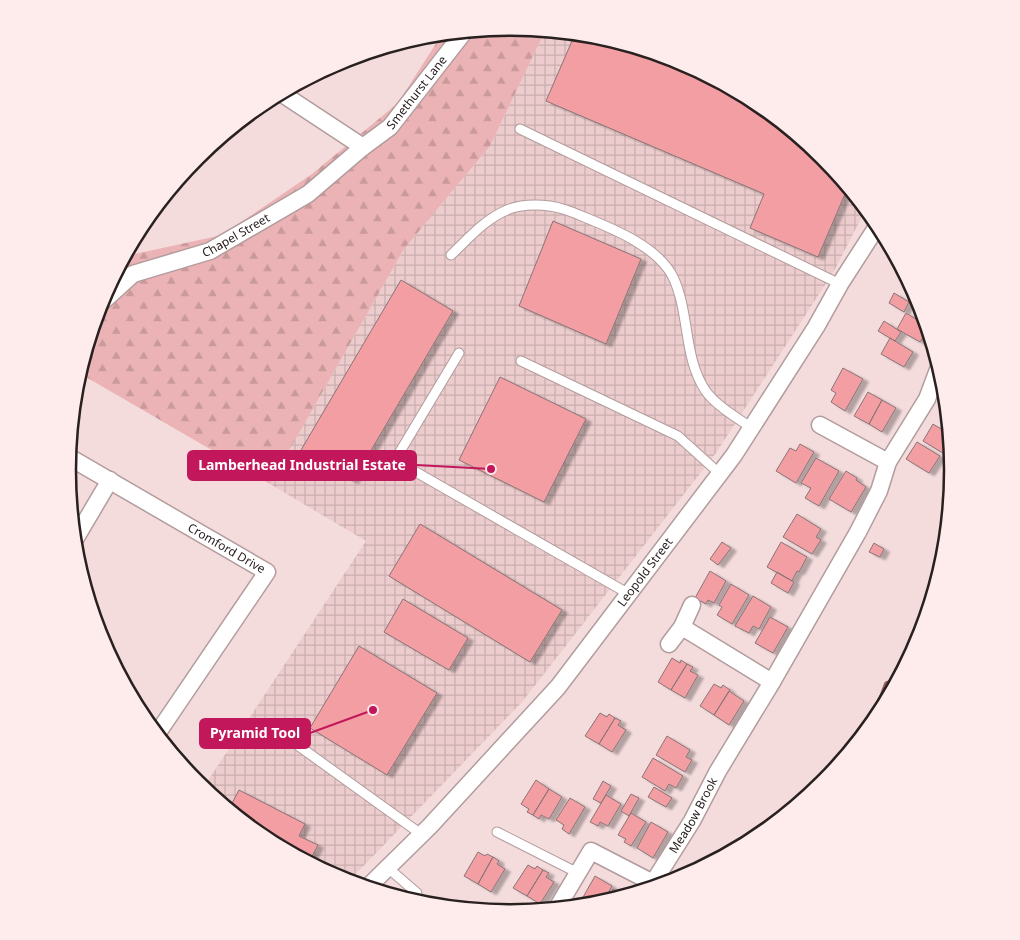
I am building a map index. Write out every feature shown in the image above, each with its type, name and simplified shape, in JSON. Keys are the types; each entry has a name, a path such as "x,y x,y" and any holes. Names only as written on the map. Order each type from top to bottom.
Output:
{"street":[{"name":"Smethurst Lane","path":"363,147 390,127 459,39"},
{"path":"288,97 363,147"},
{"name":"Chapel Street","path":"115,291 134,274 210,250 308,194 363,147"},
{"name":"Leopold Street","path":"374,882 421,834 558,687 734,455 816,327 840,284 873,232"},
{"name":"Meadow Brook","path":"656,878 692,822 718,771 772,682 862,524 879,491 888,462 927,399 934,380"},
{"path":"820,425 888,462"},
{"name":"Cromford Drive","path":"76,461 267,572 161,728"},
{"path":"81,530 110,480"},
{"path":"669,644 682,627 692,605"},
{"path":"682,627 772,682"},
{"name":"Meadow Brook","path":"561,901 591,851 649,881"}],"lane":[{"path":"520,129 840,284"},
{"path":"451,255 488,221 508,210 534,204 562,208 600,223 636,241 658,257 673,276 680,296 688,345 696,373 706,391 724,409 752,428"},
{"path":"459,353 396,460 629,594"},
{"path":"521,361 678,436 720,474"},
{"path":"289,739 421,834"},
{"path":"497,832 578,873"},
{"path":"388,868 417,893"}],"shaded area":[{"path":"542,37 595,45 629,53 791,140 817,163 862,217 834,271 716,453 522,702 355,875 318,859 269,831 208,781 366,541 270,484 404,249 490,146"}],"green space":[{"path":"482,37 542,37 490,146 404,249 270,484 87,377 99,331 109,304 132,256 135,254 222,235 312,174 398,103 436,43"}],"building":[{"path":"572,41 622,51 649,59 676,69 727,94 751,109 796,144 817,163 845,195 818,257 750,228 764,194 546,101"},
{"path":"553,221 641,259 606,344 519,306"},
{"path":"401,280 453,311 353,481 301,450"},
{"path":"894,293 909,302 904,312 889,303"},
{"path":"906,313 917,319 923,337 920,342 897,329"},
{"path":"884,321 901,332 895,341 878,331"},
{"path":"890,338 913,352 904,367 881,354"},
{"path":"843,368 863,379 845,411 831,402 836,393 831,390"},
{"path":"500,377 586,419 544,502 459,460"},
{"path":"868,392 882,400 869,424 854,416"},
{"path":"882,400 896,408 882,432 869,424"},
{"path":"933,424 942,429 943,453 923,441"},
{"path":"917,442 940,456 929,473 906,459"},
{"path":"800,444 814,452 796,483 776,471 790,448 796,451"},
{"path":"816,458 839,471 819,506 805,498 811,488 801,483"},
{"path":"846,471 866,487 851,512 829,499"},
{"path":"797,514 821,529 816,537 821,540 812,554 783,537"},
{"path":"420,524 562,610 530,662 389,576"},
{"path":"722,542 731,548 718,565 710,559"},
{"path":"781,542 807,557 792,581 767,567"},
{"path":"874,543 884,549 880,557 869,552"},
{"path":"710,571 726,581 714,603 708,600 706,604 695,598"},
{"path":"777,572 794,582 788,593 771,583"},
{"path":"731,584 749,595 732,624 717,615 722,607 719,605"},
{"path":"753,596 771,607 759,629 753,626 749,633 735,626"},
{"path":"403,599 468,638 449,670 384,632"},
{"path":"770,617 788,627 773,653 755,643"},
{"path":"359,646 437,693 387,775 310,728"},
{"path":"672,658 680,663 681,660 687,664 671,690 658,682"},
{"path":"687,664 693,667 690,671 698,675 685,698 671,690"},
{"path":"714,684 721,688 723,685 730,690 714,715 700,706"},
{"path":"729,691 744,701 729,725 714,715"},
{"path":"600,713 607,717 609,714 615,718 599,744 585,736"},
{"path":"615,718 621,721 618,725 626,730 612,752 599,744"},
{"path":"667,736 690,750 686,757 692,760 685,772 656,755"},
{"path":"653,758 683,776 676,788 669,784 665,791 642,777"},
{"path":"536,780 549,789 533,815 527,812 529,809 521,804"},
{"path":"603,781 611,786 601,803 593,799"},
{"path":"654,787 672,798 666,807 648,797"},
{"path":"549,789 562,797 549,819 541,815 539,819 533,815"},
{"path":"239,790 305,824 299,836 318,845 312,856 269,831 232,803"},
{"path":"631,794 639,798 629,816 621,811"},
{"path":"606,795 621,804 608,826 600,822 598,826 590,822"},
{"path":"570,798 585,807 569,834 562,829 564,825 556,820"},
{"path":"631,813 646,822 631,846 624,842 626,839 618,835"},
{"path":"651,822 668,832 653,858 637,848"},
{"path":"478,852 485,856 487,854 493,857 478,884 464,876"},
{"path":"493,857 499,861 497,864 505,869 491,892 478,884"},
{"path":"528,865 535,869 537,866 543,870 527,896 513,888"},
{"path":"543,870 549,873 546,877 554,882 541,903 527,896"},
{"path":"595,876 612,886 609,892 583,897"}],"waterway":[{"path":"886,688 888,684"}],"place":[{"name":"Lamberhead Industrial Estate","path":"491,469"},
{"name":"Pyramid Tool","path":"373,710"}]}
